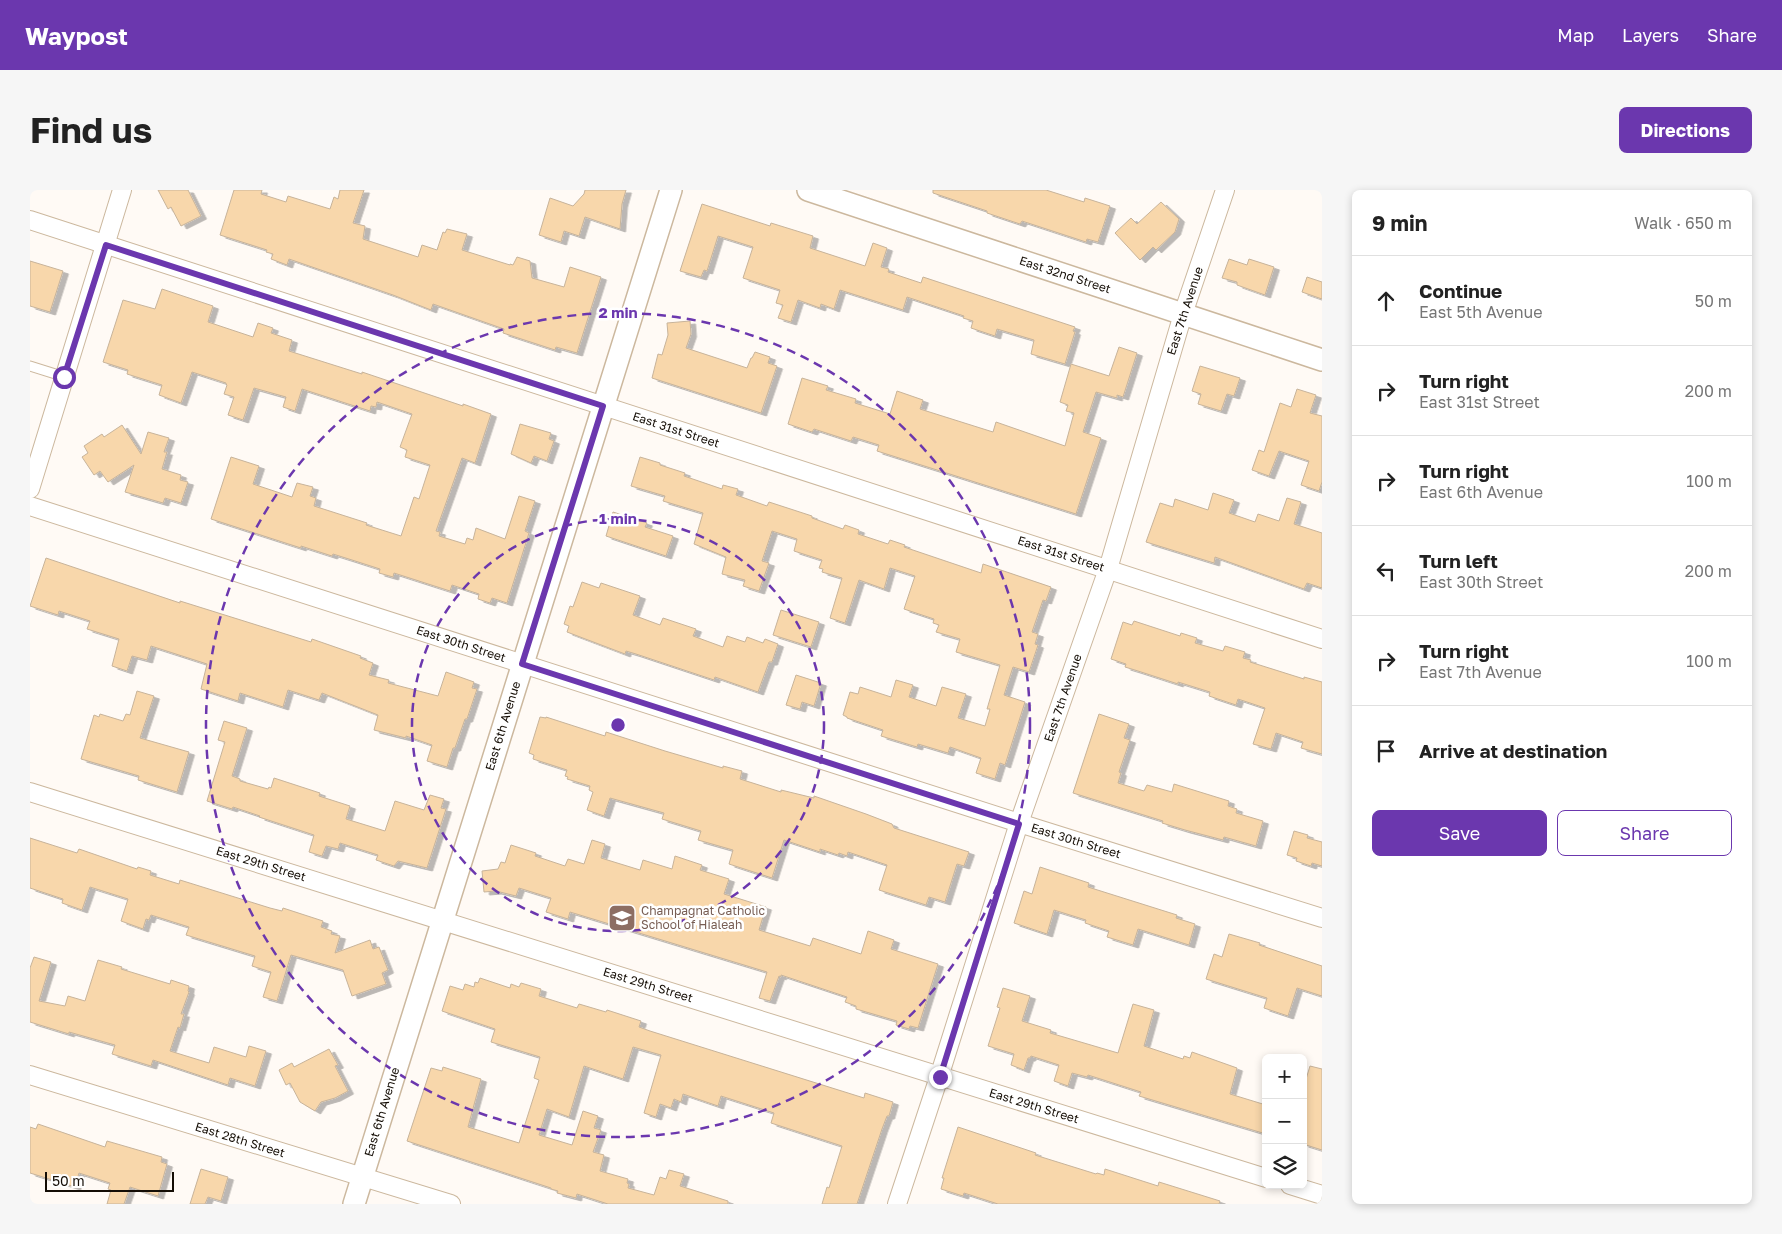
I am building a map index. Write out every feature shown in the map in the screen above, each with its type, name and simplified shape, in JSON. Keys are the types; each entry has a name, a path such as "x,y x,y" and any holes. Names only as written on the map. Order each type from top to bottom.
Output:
{"street":[{"path":"30,489 122,190"},
{"name":"East 6th Avenue","path":"354,1204 671,190"},
{"name":"East 32nd Street","path":"808,190 1322,360"},
{"name":"East 7th Avenue","path":"897,1204 940,1077 1019,824 1108,569 1183,314 1224,190"},
{"name":"East 31st Street","path":"30,220 1322,639"},
{"name":"East 30th Street","path":"30,506 1019,824 1322,918"},
{"name":"East 29th Street","path":"30,792 1262,1177"},
{"name":"East 28th Street","path":"30,1075 451,1204"},
{"path":"1303,1189 1322,1195"}],"lane":[{"path":"30,366 64,377"}],"building":[{"path":"158,190 188,190 201,216 181,226 171,207 168,209"},
{"path":"234,190 262,190 261,194 286,202 288,196 330,209 334,197 338,199 340,190 364,190 353,223 365,226 363,239 418,257 422,245 437,250 443,232 445,233 447,229 467,234 462,250 510,265 513,265 517,257 530,261 532,278 564,287 570,267 601,277 577,353 556,347 555,350 503,333 504,329 433,304 431,310 289,259 287,265 271,259 273,254 266,252 267,250 220,235"},
{"path":"585,190 626,190 622,204 620,229 585,217 579,236 564,231 561,242 539,235 550,198 573,206 584,194"},
{"path":"933,190 1046,190 1084,202 1085,198 1110,206 1098,242 1087,239 1086,242 1022,221 1020,224 987,213 987,211 933,193"},
{"path":"1161,202 1179,219 1175,232 1156,250 1153,247 1140,260 1115,233 1131,218 1137,224"},
{"path":"702,204 770,226 771,223 813,236 810,248 865,266 873,243 887,248 881,267 889,269 888,272 921,283 923,277 1075,327 1065,364 1031,354 1034,340 997,329 995,336 971,328 973,321 963,318 964,316 907,297 903,310 840,290 834,309 821,304 820,308 798,300 791,322 778,318 783,305 776,303 780,290 743,278 753,247 718,236 707,271 704,270 701,277 680,271"},
{"path":"1229,259 1247,265 1249,259 1274,267 1265,295 1237,285 1237,282 1222,278"},
{"path":"30,261 63,271 50,312 30,306"},
{"path":"1307,277 1322,282 1322,299 1302,292"},
{"path":"162,289 213,306 208,322 253,337 258,323 273,328 271,333 292,340 289,351 362,374 362,372 491,414 475,463 462,458 436,531 440,532 439,536 465,544 467,538 473,540 476,528 505,539 519,496 535,501 525,531 529,533 507,603 492,598 490,603 478,599 479,594 452,585 450,591 394,573 393,577 379,573 380,569 352,560 301,546 301,548 211,519 231,457 259,466 253,484 292,497 297,483 313,487 310,496 316,498 314,506 401,536 414,497 419,499 430,465 405,457 407,450 400,447 412,414 377,402 376,407 371,406 370,411 302,389 295,411 283,407 286,397 254,388 243,420 228,415 234,397 224,394 226,383 192,372 181,403 159,395 162,385 127,374 128,370 103,362 123,300 155,309"},
{"path":"690,321 691,334 686,348 747,368 755,352 770,357 768,363 777,366 761,413 652,378 658,354 662,355 668,335 667,323"},
{"path":"1119,347 1137,353 1123,397 1117,395 1117,398 1096,392 1083,432 1101,438 1076,514 877,451 879,445 853,437 851,441 814,429 812,432 788,424 802,378 828,386 826,390 856,399 855,403 890,414 897,391 923,400 920,409 993,432 996,422 1065,446 1074,413 1066,411 1068,405 1060,402 1071,364 1109,376"},
{"path":"1200,366 1240,378 1234,396 1227,394 1221,411 1198,404 1201,394 1192,391"},
{"path":"1297,389 1316,395 1310,413 1322,416 1322,482 1319,491 1301,485 1309,461 1279,451 1269,476 1252,470 1259,450 1264,452 1280,403 1291,407"},
{"path":"520,424 551,433 549,439 554,441 547,461 534,456 531,463 511,454"},
{"path":"122,425 141,454 148,432 169,438 164,452 167,452 162,469 181,475 180,480 188,482 181,503 165,498 163,503 125,492 134,465 108,482 100,471 94,475 82,457 88,453 84,446 102,434 104,437"},
{"path":"640,457 685,473 684,476 722,489 723,485 738,489 736,495 767,506 769,502 812,516 812,518 843,529 845,525 859,530 858,534 888,544 890,540 905,545 904,547 981,573 983,564 1051,587 1046,601 1043,600 1032,632 1038,634 1035,644 1038,645 1029,672 1013,667 1004,695 1025,702 1005,765 1000,763 995,779 976,773 981,758 950,747 948,753 918,744 917,747 881,736 883,730 843,715 850,692 858,694 860,687 891,697 896,680 913,685 909,697 936,706 942,687 966,694 958,718 985,726 990,709 987,709 1000,665 956,652 960,639 936,632 939,625 933,623 934,619 904,609 915,576 890,568 884,589 859,580 845,623 830,618 842,578 822,572 823,569 819,568 822,560 794,551 797,539 772,531 762,561 769,563 759,591 743,586 745,580 722,574 726,557 694,544 703,513 663,501 665,496 631,486"},
{"path":"1213,493 1234,500 1229,513 1255,522 1258,514 1279,521 1287,498 1301,502 1294,524 1322,533 1322,588 1307,583 1304,589 1215,557 1214,563 1146,542 1160,503 1173,507 1175,499 1208,510"},
{"path":"613,512 647,523 645,527 673,536 666,556 606,536"},
{"path":"46,558 180,603 180,601 311,642 312,639 361,656 360,658 373,663 369,675 389,680 388,683 438,696 446,672 474,682 472,688 477,689 447,767 427,761 432,745 406,736 406,738 374,730 378,715 322,693 319,700 288,690 283,707 240,693 238,701 201,689 207,664 151,646 147,660 132,656 127,671 112,666 119,639 87,629 90,621 59,611 58,615 30,606"},
{"path":"582,582 599,588 601,583 640,596 633,615 660,625 663,618 696,629 693,636 723,647 727,636 745,642 747,637 763,643 765,639 778,644 758,692 715,677 714,680 626,651 625,654 567,632 569,626 564,624 570,606 573,607"},
{"path":"781,610 819,622 811,647 773,635"},
{"path":"1134,621 1180,636 1181,633 1197,638 1195,643 1223,651 1225,646 1245,652 1243,658 1251,660 1250,662 1304,679 1304,677 1322,682 1322,754 1301,748 1303,742 1276,733 1271,749 1253,744 1265,708 1238,699 1236,705 1209,696 1210,692 1125,667 1126,664 1111,659 1123,622 1132,625"},
{"path":"796,675 821,683 814,706 802,702 800,709 786,705"},
{"path":"137,691 154,696 140,738 189,752 177,792 138,780 139,776 81,759 94,715 99,717 100,714 123,721 126,714 130,715"},
{"path":"1099,714 1129,724 1124,738 1130,740 1119,772 1121,773 1118,783 1144,791 1147,785 1172,792 1174,784 1229,801 1228,806 1237,809 1236,813 1263,821 1256,846 1224,837 1223,840 1185,830 1162,823 1163,821 1073,793"},
{"path":"540,717 546,717 605,736 606,732 723,768 723,766 742,771 740,779 781,792 781,790 814,798 814,796 892,824 894,828 969,852 964,866 957,864 945,902 929,897 926,905 879,890 887,865 848,852 847,856 820,849 820,852 784,840 772,878 729,864 733,850 698,840 701,831 662,819 664,813 610,798 604,816 587,810 593,792 589,790 590,786 567,779 568,777 565,776 567,770 533,759 534,755 529,753"},
{"path":"224,721 247,728 232,776 240,779 240,781 268,789 269,787 271,788 274,778 320,793 319,796 350,806 346,819 385,831 395,801 424,810 430,795 444,799 441,808 446,809 427,868 398,861 394,866 376,860 378,855 340,843 338,849 326,846 322,856 309,852 314,835 233,807 232,809 207,801 225,742 218,740"},
{"path":"1294,831 1308,835 1307,838 1322,842 1322,866 1312,863 1311,866 1296,861 1297,858 1287,855"},
{"path":"30,838 77,853 79,849 137,869 138,867 151,871 150,875 179,884 180,880 270,908 282,911 283,908 323,921 321,927 332,931 331,934 340,936 335,953 370,940 373,949 379,947 388,970 382,973 386,984 352,996 343,970 291,955 277,1001 263,997 271,972 252,966 255,956 186,935 189,927 151,915 149,920 146,919 143,929 121,921 128,899 90,887 82,910 62,903 63,899 30,888"},
{"path":"592,840 605,844 601,858 640,870 643,860 672,869 675,856 702,865 700,870 729,879 724,894 766,907 759,930 810,946 813,938 861,954 868,931 894,940 891,949 938,964 918,1028 910,1026 909,1029 896,1025 897,1021 856,1009 856,1006 845,1002 847,997 781,975 770,1001 759,998 767,972 570,912 568,919 546,912 551,898 519,888 516,896 496,891 484,892 482,871 498,869 501,862 505,863 511,845 536,853 535,856 565,866 568,859 584,864"},
{"path":"1040,867 1089,883 1088,887 1177,915 1176,918 1195,924 1189,945 1138,929 1133,945 1107,937 1109,931 1085,923 1086,920 1054,910 1047,934 1014,923 1024,891 1032,894"},
{"path":"1229,934 1260,943 1259,945 1322,966 1322,996 1297,988 1288,1016 1264,1008 1267,998 1206,979 1214,954 1222,957"},
{"path":"34,957 51,962 39,1001 65,1006 68,996 85,1001 98,960 170,984 171,980 189,986 189,992 181,1014 184,1014 180,1028 178,1027 170,1051 209,1063 214,1047 246,1057 249,1046 266,1051 255,1086 230,1078 228,1085 153,1060 151,1066 112,1054 115,1045 30,1022 30,968"},
{"path":"480,978 510,988 511,984 519,987 521,983 541,989 539,996 577,1008 579,1004 606,1012 607,1010 641,1021 639,1027 650,1031 864,1098 865,1093 893,1102 857,1204 822,1204 842,1146 771,1123 774,1113 721,1096 718,1106 683,1094 681,1102 674,1099 671,1108 660,1104 656,1117 644,1113 661,1055 633,1047 623,1079 584,1066 569,1117 547,1109 539,1135 572,1145 583,1111 598,1116 594,1128 601,1130 593,1152 604,1155 600,1171 628,1179 628,1188 654,1195 660,1177 666,1179 669,1170 684,1174 680,1186 728,1201 728,1204 608,1204 577,1194 576,1198 407,1141 431,1068 442,1071 443,1067 481,1079 468,1127 519,1143 539,1080 534,1078 540,1057 491,1042 495,1029 442,1011 450,986 463,990 465,984 474,987 475,982 478,983"},
{"path":"1003,988 1030,996 1022,1021 1051,1030 1050,1033 1118,1053 1133,1004 1154,1010 1144,1046 1183,1059 1184,1056 1190,1058 1192,1052 1237,1068 1230,1094 1262,1104 1262,1133 1139,1096 1141,1092 1088,1075 1087,1077 1072,1073 1068,1086 1054,1081 1059,1065 1031,1056 1028,1058 1024,1070 1011,1065 1014,1054 988,1046 1000,1008 997,1007"},
{"path":"329,1049 338,1065 335,1066 348,1091 335,1098 321,1102 315,1111 300,1102 290,1083 286,1085 279,1070 292,1063 294,1067"},
{"path":"1310,1066 1322,1069 1322,1150 1307,1145 1307,1076"},
{"path":"38,1124 105,1147 107,1141 162,1157 161,1162 167,1164 158,1196 130,1187 124,1204 107,1204 111,1190 108,1189 110,1183 79,1173 75,1187 30,1173 30,1127 36,1129"},
{"path":"958,1127 1036,1153 1035,1155 1096,1174 1104,1175 1105,1169 1158,1186 1159,1182 1220,1201 1219,1204 998,1204 964,1193 963,1196 941,1189 944,1178 942,1178"},
{"path":"201,1169 228,1177 221,1201 208,1197 205,1204 190,1204"}],"place":[{"name":"Champagnat Catholic School of Hialeah","path":"622,918"}],"route":[{"path":"64,377 106,245 603,406 522,664 1019,824 940,1077"}]}
